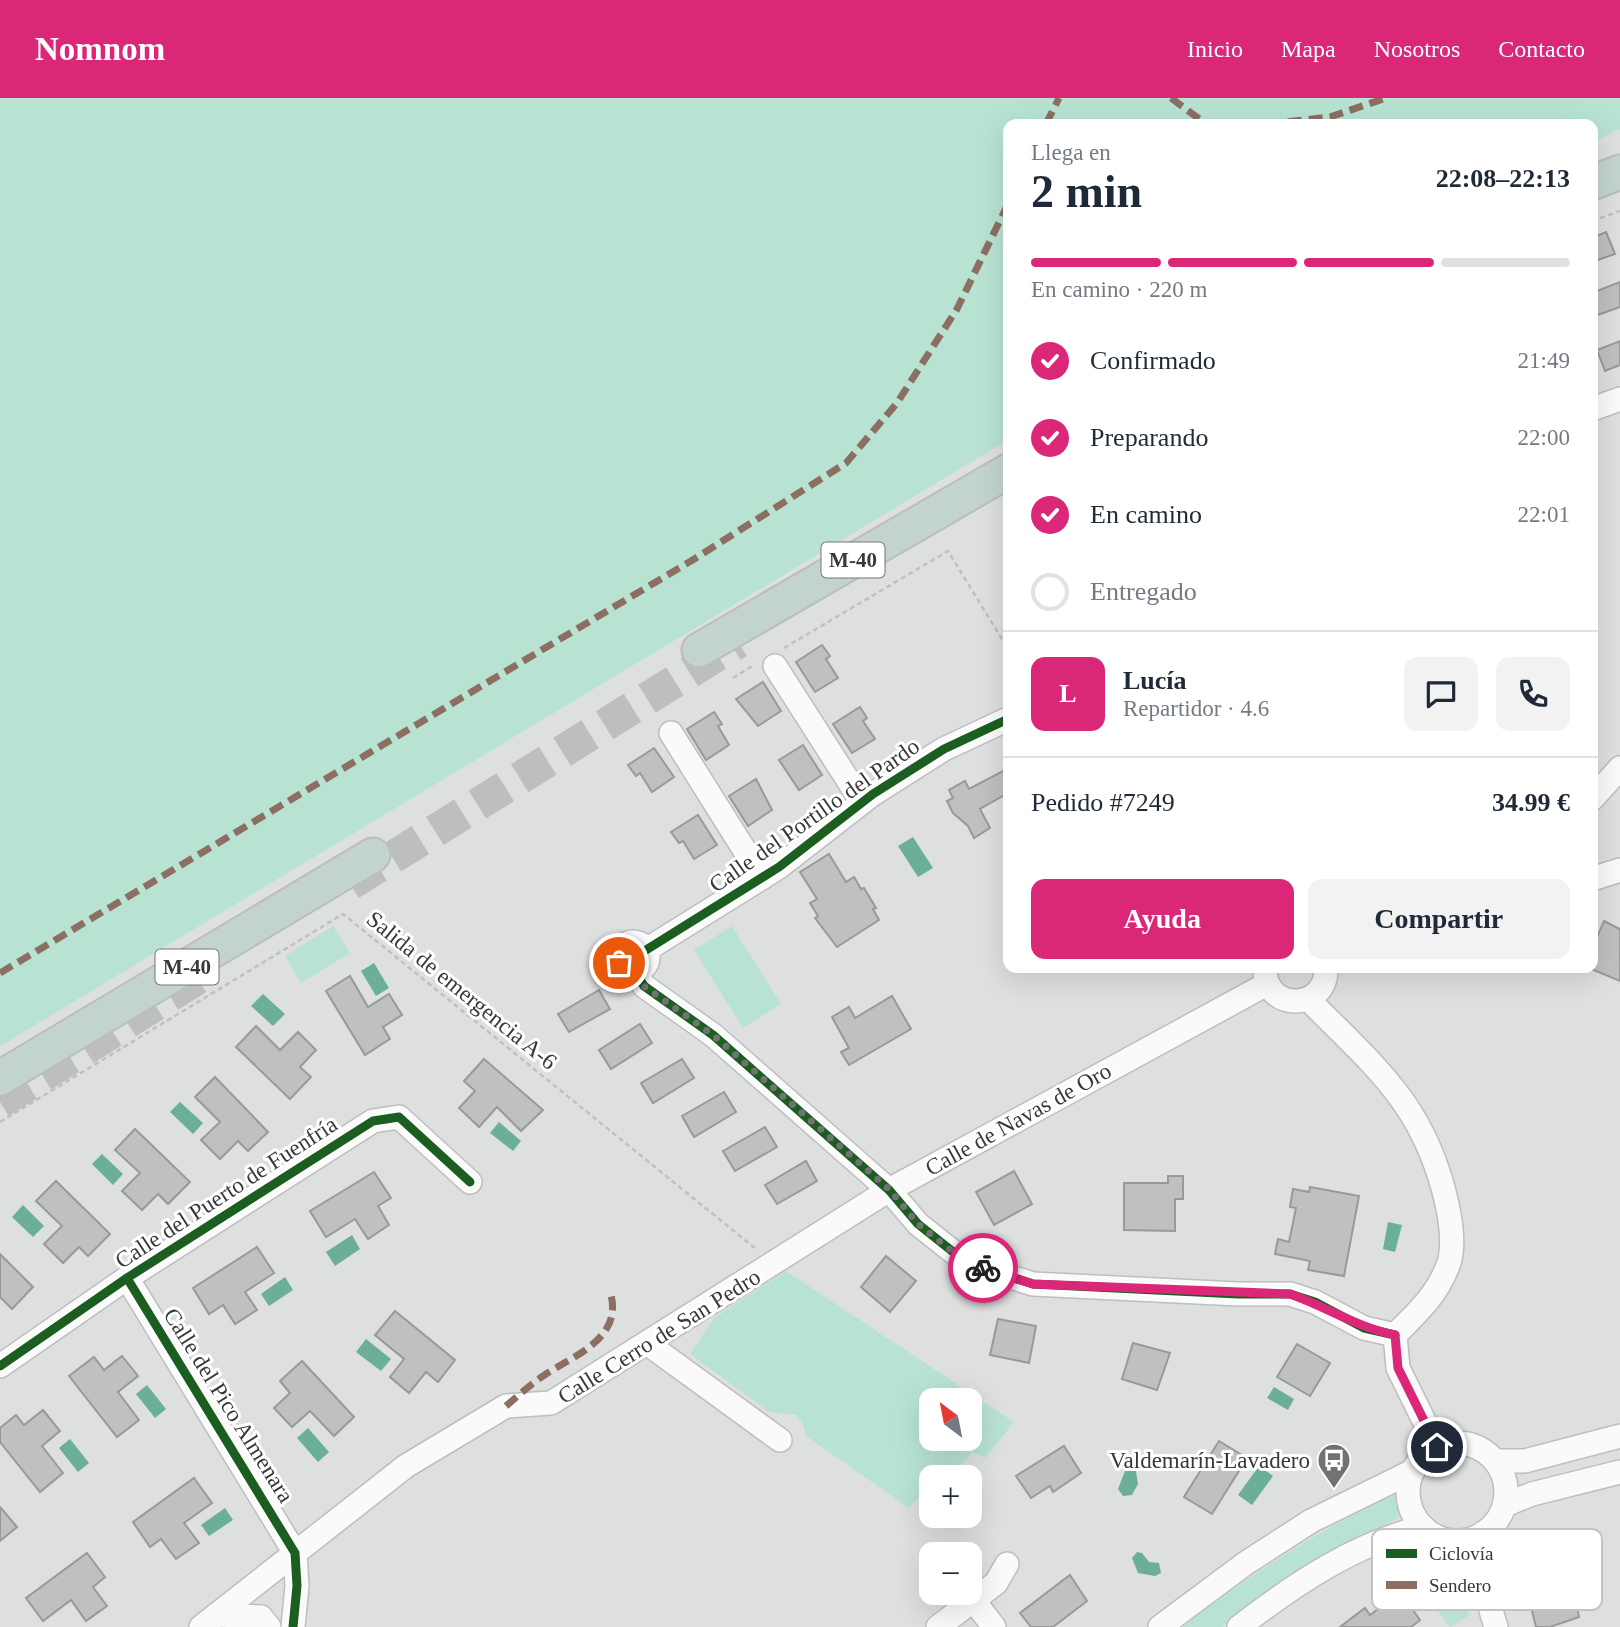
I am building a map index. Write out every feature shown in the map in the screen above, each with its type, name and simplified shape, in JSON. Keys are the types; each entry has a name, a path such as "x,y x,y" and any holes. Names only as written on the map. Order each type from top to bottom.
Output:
{"highway":[{"path":"1598,181 1620,172"},
{"name":"M-40","path":"699,650 1003,474"},
{"name":"M-40","path":"0,1079 373,855"}],"street":[{"path":"1598,407 1620,399"},
{"path":"771,660 862,802"},
{"name":"Calle del Portillo del Pardo","path":"889,1189 713,1035 644,986 635,972 622,967 618,953 624,945 634,942 646,950 762,878 862,802 944,749 1003,721"},
{"path":"671,733 762,878"},
{"path":"1598,792 1620,768"},
{"path":"1598,877 1620,870"},
{"path":"1266,976 1282,999 1292,1002 1308,999 1320,990 1326,973"},
{"name":"Calle de Navas de Oro","path":"775,1264 889,1189 1266,976"},
{"path":"1308,999 1380,1072 1409,1107 1434,1152 1451,1220 1449,1265 1433,1296 1395,1335 1398,1368 1437,1447"},
{"name":"Calle del Puerto de Fuenfría","path":"0,1366 127,1278 373,1121 399,1118 470,1182"},
{"path":"889,1189 918,1224 967,1263 1033,1284 1290,1294 1315,1302 1364,1328 1395,1335"},
{"name":"Calle Cerro de San Pedro","path":"209,1621 406,1466 506,1406 551,1403 775,1264"},
{"name":"Calle del Pico Almenara","path":"127,1278 295,1553"},
{"path":"648,1344 780,1440"},
{"path":"1426,1529 1412,1510 1409,1497 1413,1471 1423,1457 1437,1447 1452,1443 1470,1444 1496,1461 1525,1461 1620,1436"},
{"path":"1488,1529 1497,1521 1504,1505 1506,1484 1496,1461"},
{"path":"1160,1627 1246,1563 1311,1521 1413,1471"},
{"path":"1504,1505 1532,1494 1620,1472"},
{"path":"1416,1529 1423,1527"},
{"path":"1239,1627 1335,1561 1372,1544"},
{"path":"293,1627 297,1586 295,1553"},
{"path":"982,1594 996,1583 1007,1564"},
{"path":"938,1627 968,1605"},
{"path":"977,1605 994,1627"},
{"path":"1491,1610 1496,1627"},
{"path":"209,1621 261,1617 269,1627"}],"path":[{"path":"1598,219 1620,211"},
{"path":"733,678 771,660 947,551 1003,641"}],"shaded area":[{"path":"0,98 1620,98 1620,129 1598,140 1598,119 1003,119 1003,443 0,1046"},
{"path":"913,837 933,868 918,877 898,846"},
{"path":"333,926 350,953 301,983 285,956"},
{"path":"732,926 781,1004 743,1028 694,950"},
{"path":"374,963 389,988 376,996 361,971"},
{"path":"263,994 285,1014 273,1026 251,1006"},
{"path":"180,1102 203,1123 193,1134 170,1112"},
{"path":"499,1122 521,1141 513,1151 490,1133"},
{"path":"102,1154 123,1174 113,1185 92,1164"},
{"path":"23,1205 44,1226 33,1237 12,1217"},
{"path":"1388,1222 1402,1225 1395,1252 1383,1249"},
{"path":"352,1235 360,1249 335,1266 326,1252"},
{"path":"786,1271 963,1388 919,1388 919,1451 982,1451 982,1401 1014,1422 985,1458 972,1452 962,1465 919,1465 919,1497 909,1508 806,1436 803,1423 796,1415 769,1412 690,1354 714,1318"},
{"path":"285,1277 293,1290 269,1306 261,1294"},
{"path":"366,1339 391,1359 381,1371 356,1352"},
{"path":"147,1385 166,1409 155,1418 136,1394"},
{"path":"1274,1387 1294,1399 1288,1410 1267,1398"},
{"path":"308,1428 329,1452 318,1462 297,1438"},
{"path":"70,1439 89,1463 78,1472 59,1448"},
{"path":"1259,1466 1273,1476 1252,1505 1238,1495"},
{"path":"1131,1468 1136,1471 1138,1484 1132,1495 1123,1496 1118,1489 1125,1471"},
{"path":"1400,1493 1408,1513 1323,1556 1222,1627 1182,1627 1287,1553 1370,1506"},
{"path":"225,1508 233,1520 209,1536 201,1525"},
{"path":"1137,1552 1142,1553 1149,1562 1159,1563 1161,1573 1155,1576 1138,1573 1132,1558"},
{"path":"1437,1610 1466,1610 1470,1615 1450,1627"}],"building":[{"path":"1606,232 1615,254 1598,260 1598,235"},
{"path":"1620,282 1620,307 1598,315 1598,291"},
{"path":"1620,341 1620,365 1605,371 1598,350"},
{"path":"822,645 830,656 826,659 838,678 815,692 796,662"},
{"path":"763,682 781,711 758,726 736,699"},
{"path":"860,707 867,718 863,721 875,739 852,753 833,724"},
{"path":"714,712 722,724 718,726 729,745 706,760 687,729"},
{"path":"803,745 822,775 799,790 779,760"},
{"path":"654,748 674,777 652,792 640,773 636,776 628,765"},
{"path":"1003,771 1003,796 980,809 990,828 974,838 968,826 953,813 947,801 953,798 949,790 965,781 969,789"},
{"path":"756,779 772,810 748,826 729,796"},
{"path":"698,815 717,845 694,859 683,841 679,843 671,832"},
{"path":"829,854 846,882 854,877 861,889 864,888 876,908 873,909 879,920 837,947 815,918 818,916 810,903 817,899 800,872"},
{"path":"1604,921 1620,929 1620,981 1598,972 1598,935"},
{"path":"350,976 368,1007 389,994 402,1015 383,1027 390,1039 365,1055 326,991"},
{"path":"599,990 610,1009 569,1032 558,1014"},
{"path":"892,996 911,1029 849,1065 841,1052 849,1048 832,1017 849,1007 855,1018"},
{"path":"640,1024 652,1043 611,1069 599,1050"},
{"path":"256,1026 280,1050 298,1032 316,1050 300,1067 311,1077 290,1099 236,1047"},
{"path":"484,1059 543,1110 521,1131 497,1107 479,1127 459,1108 475,1091 464,1081"},
{"path":"682,1059 694,1078 653,1103 641,1083"},
{"path":"215,1077 268,1132 248,1151 238,1141 220,1159 201,1140 220,1122 195,1097"},
{"path":"724,1092 736,1112 694,1137 682,1116"},
{"path":"765,1127 777,1147 735,1171 723,1151"},
{"path":"135,1129 190,1182 168,1204 158,1194 142,1210 122,1191 140,1173 115,1150"},
{"path":"806,1161 817,1181 777,1204 765,1185"},
{"path":"1014,1171 1032,1204 994,1225 976,1192"},
{"path":"374,1172 391,1198 378,1206 389,1225 368,1239 355,1219 326,1237 310,1211"},
{"path":"1168,1176 1183,1176 1183,1199 1175,1199 1175,1231 1124,1230 1124,1183 1168,1183"},
{"path":"56,1181 110,1234 88,1256 79,1247 63,1263 44,1244 62,1226 36,1201"},
{"path":"1310,1187 1359,1196 1344,1276 1308,1270 1310,1261 1275,1254 1278,1239 1289,1242 1296,1208 1290,1207 1293,1189 1309,1192"},
{"path":"257,1247 274,1273 245,1292 257,1310 235,1324 223,1305 209,1314 193,1288"},
{"path":"0,1254 33,1287 12,1309 0,1297"},
{"path":"886,1256 916,1281 890,1312 861,1287"},
{"path":"395,1311 455,1360 438,1382 426,1372 409,1393 390,1377 404,1359 375,1335"},
{"path":"998,1319 1036,1326 1029,1363 990,1355"},
{"path":"1133,1343 1170,1353 1157,1390 1122,1379"},
{"path":"1297,1344 1330,1363 1310,1396 1277,1377"},
{"path":"122,1356 138,1376 118,1392 139,1420 117,1437 69,1376 94,1357 104,1370"},
{"path":"302,1361 354,1417 334,1436 310,1411 292,1427 274,1408 290,1393 280,1381"},
{"path":"43,1410 60,1431 42,1446 63,1473 40,1492 0,1442 0,1428 16,1415 24,1425"},
{"path":"1219,1441 1247,1458 1212,1514 1184,1497"},
{"path":"1064,1446 1081,1473 1053,1492 1050,1486 1031,1498 1016,1476"},
{"path":"194,1478 212,1503 184,1523 199,1543 176,1559 161,1539 150,1547 133,1522"},
{"path":"0,1507 17,1527 0,1541"},
{"path":"87,1553 105,1577 93,1587 107,1606 86,1621 71,1600 43,1621 26,1598"},
{"path":"1070,1575 1087,1601 1053,1627 1031,1627 1020,1613"},
{"path":"1365,1608 1370,1615 1377,1610 1413,1610 1420,1620 1411,1627 1340,1627"},
{"path":"1532,1610 1578,1610 1579,1617 1550,1627 1536,1627"}],"tunnel":[{"path":"350,884 738,642"},
{"path":"0,1102 206,973"}],"marked path":[{"path":"1048,119 1059,98"},
{"path":"1171,98 1199,119"},
{"path":"1312,119 1330,117 1386,98"},
{"path":"0,973 691,561 846,463 897,403 957,309 1003,214"},
{"path":"506,1406 536,1381 581,1353 602,1335 612,1310 611,1295"}],"cycle path":[{"path":"646,950 779,867 873,794 944,749 1003,721"},
{"path":"635,972 644,986 713,1035 889,1190 918,1224 967,1263 1033,1284 1290,1294 1315,1302 1364,1328 1395,1335"},
{"path":"0,1366 127,1278 373,1121 399,1117 470,1182"},
{"path":"127,1278 295,1553 297,1586 293,1627"}],"way so far":[{"path":"619,963 625,971 635,972 644,986 713,1035 889,1189 918,1224 967,1263 983,1268"}],"place":[{"name":"Valdemarín-Lavadero","path":"1334,1490"}],"route":[{"path":"983,1268 1033,1284 1290,1294 1315,1302 1364,1328 1395,1335 1398,1368 1437,1447"}]}
